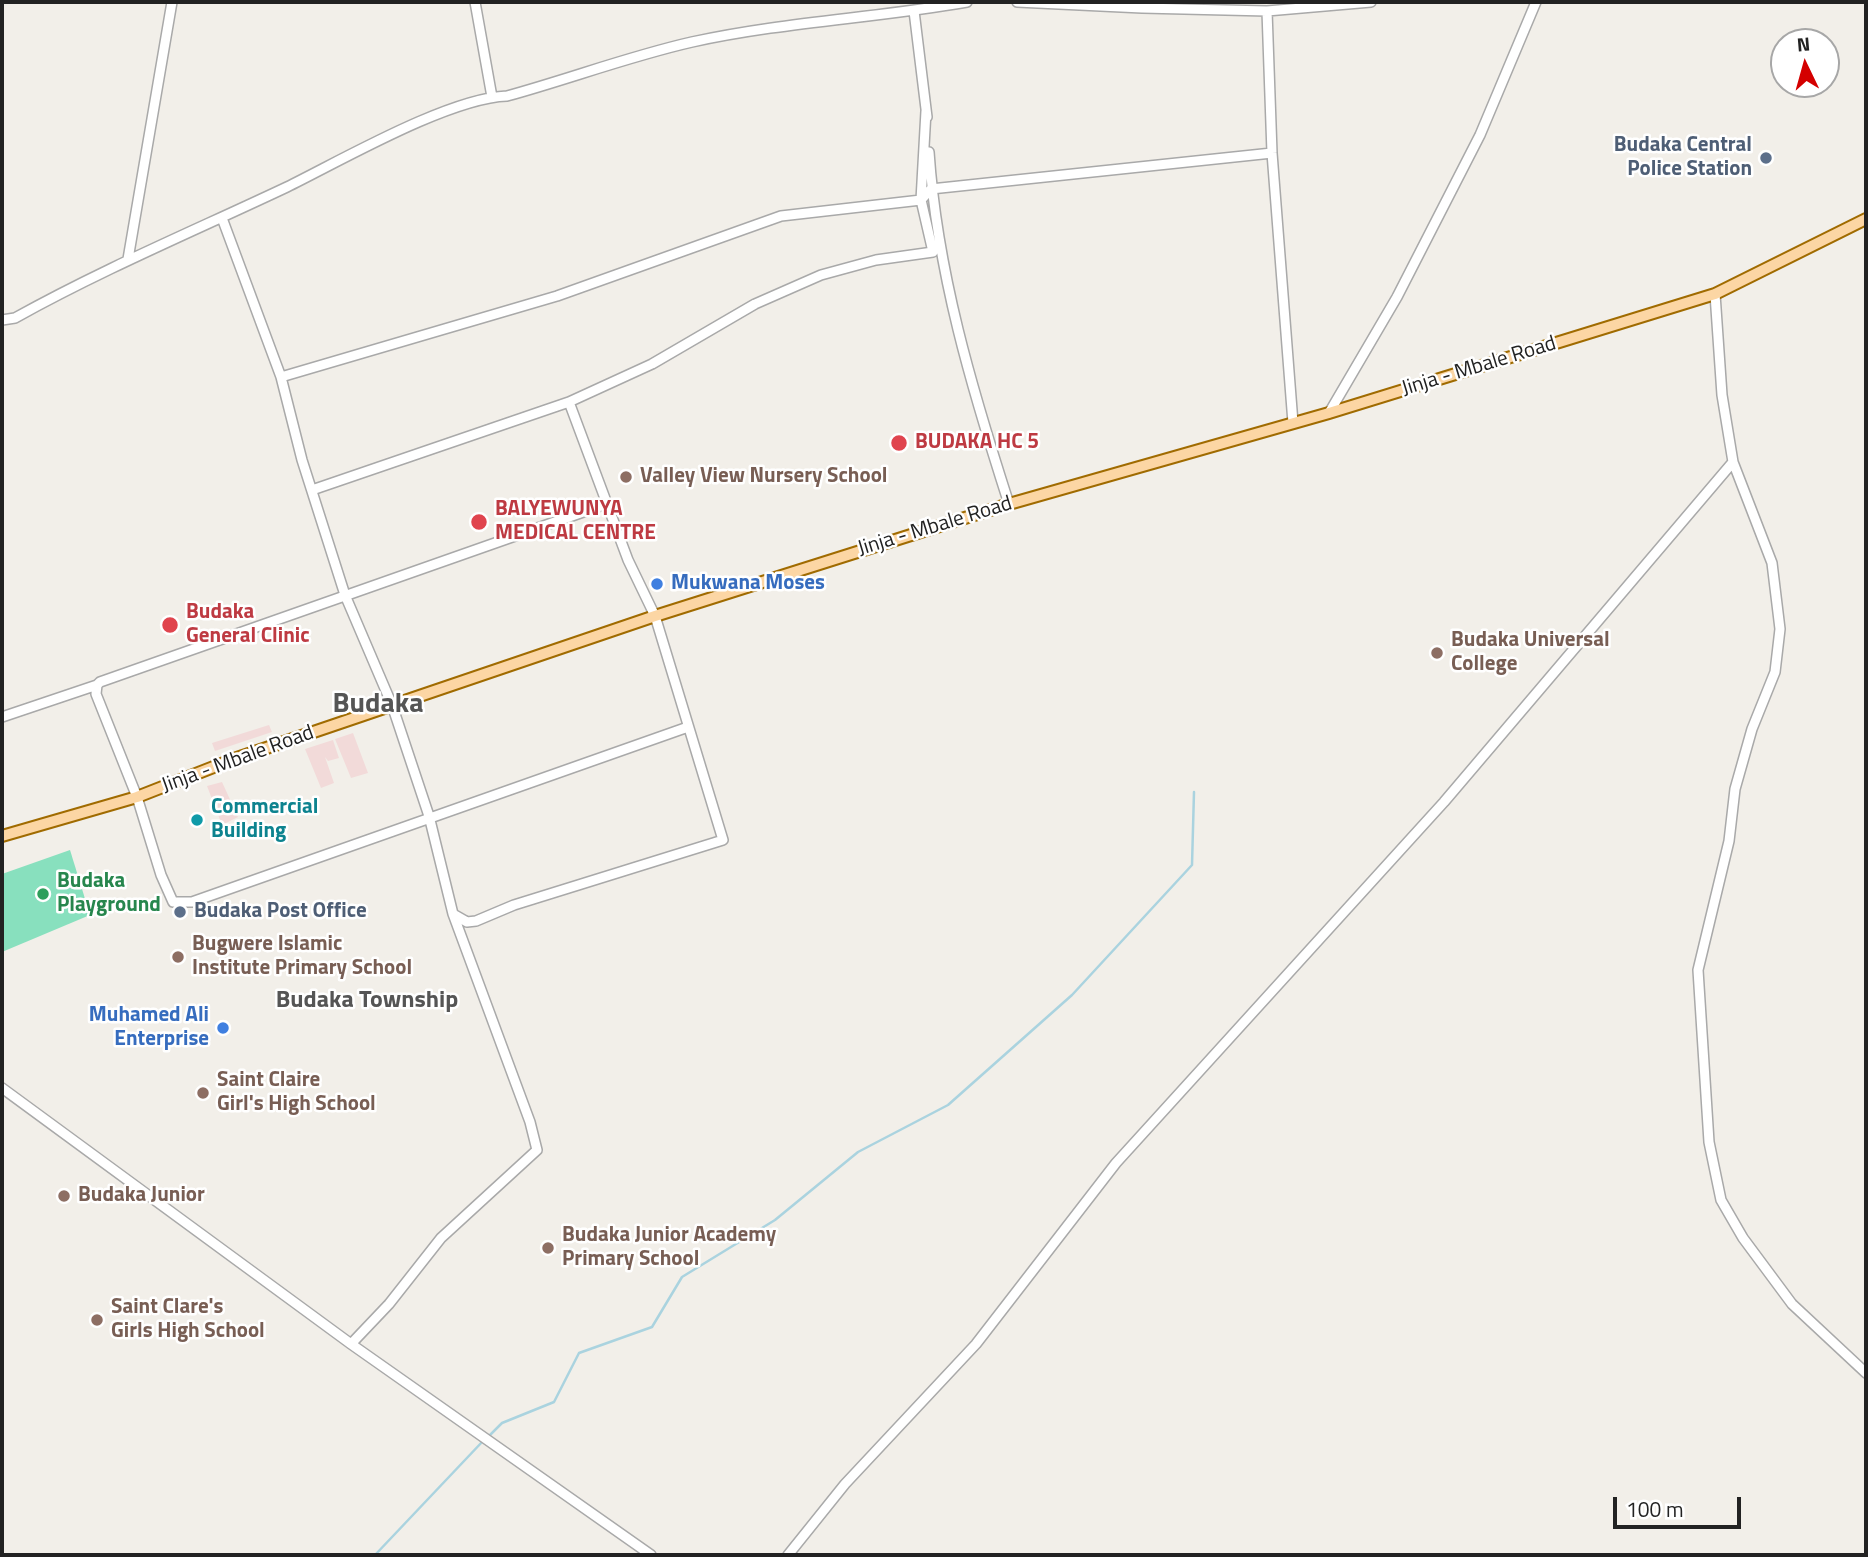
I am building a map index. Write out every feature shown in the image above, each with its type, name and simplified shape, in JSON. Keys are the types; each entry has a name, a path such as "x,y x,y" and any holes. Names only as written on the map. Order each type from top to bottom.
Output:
{"main road":[{"name":"Jinja - Mbale Road","path":"2,836 137,797 392,705 655,616 1009,503 1329,413 1715,294 1866,219"}],"street":[{"path":"128,259 172,2"},
{"path":"475,2 492,97"},
{"path":"2,320 15,318 128,259 222,218 421,122 492,97 507,96 690,43 787,24 914,11 967,2"},
{"path":"1017,2 1267,10 1371,2"},
{"path":"1329,413 1397,298 1480,135 1536,2"},
{"path":"1267,10 1272,153 1293,423"},
{"path":"914,11 926,111 934,224 976,402 1009,503"},
{"path":"312,490 569,402 652,364 755,304 821,275 876,260 933,251 922,200 926,111"},
{"path":"281,377 556,296 781,216 922,200 931,188 1272,153"},
{"path":"222,218 281,377 345,595 392,705 429,816 453,914 530,1122 537,1150 441,1238 389,1304 351,1345"},
{"path":"1715,294 1722,395 1733,462 1772,563 1780,629 1775,672 1752,729 1735,789 1729,841 1698,970 1710,1142 1721,1200 1743,1238 1792,1304 1866,1373"},
{"path":"453,914 467,922 476,921 514,905 723,840 655,616 628,560 569,402"},
{"path":"788,1555 845,1484 976,1343 1116,1163 1444,802 1733,462"},
{"path":"2,717 606,504"},
{"path":"97,685 96,694 137,797 161,875 173,902 192,902 242,886 429,816 688,727"},
{"path":"2,1088 351,1345 651,1555"}],"shaded area":[{"path":"269,725 272,732 215,751 212,743"},
{"name":"Commercial Building","path":"353,733 368,773 351,778 335,739"},
{"name":"Commercial Building","path":"333,740 339,758 328,761 325,757 334,783 321,788 305,749"},
{"name":"Commercial Building","path":"222,782 238,817 222,825 207,786"}],"green space":[{"name":"Budaka Playground","path":"70,850 90,915 2,952 2,874"}],"waterway":[{"path":"488,1437 502,1423 554,1402 579,1353 652,1327 682,1277 775,1220 858,1152 948,1105 1072,995 1192,865 1194,792"},
{"path":"375,1555 483,1441"}],"place":[{"name":"Budaka Central Police Station","path":"1766,158"},
{"name":"BUDAKA HC 5","path":"899,443"},
{"name":"Valley View Nursery School","path":"626,477"},
{"name":"BALYEWUNYA MEDICAL CENTRE","path":"479,522"},
{"name":"Mukwana Moses","path":"657,584"},
{"name":"Budaka General Clinic","path":"170,625"},
{"name":"Budaka Universal College","path":"1437,653"},
{"name":"Commercial Building","path":"197,820"},
{"name":"Budaka Playground","path":"43,894"},
{"name":"Budaka Post Office","path":"180,912"},
{"name":"Bugwere Islamic Institute Primary School","path":"178,957"},
{"name":"Muhamed Ali Enterprise","path":"223,1028"},
{"name":"Saint Claire Girl's High School","path":"203,1093"},
{"name":"Budaka Junior","path":"64,1196"},
{"name":"Budaka Junior Academy Primary School","path":"548,1248"},
{"name":"Saint Clare's Girls High School","path":"97,1320"}],"district":[{"name":"Budaka","path":"378,705"},
{"name":"Budaka Township","path":"367,1001"}]}
